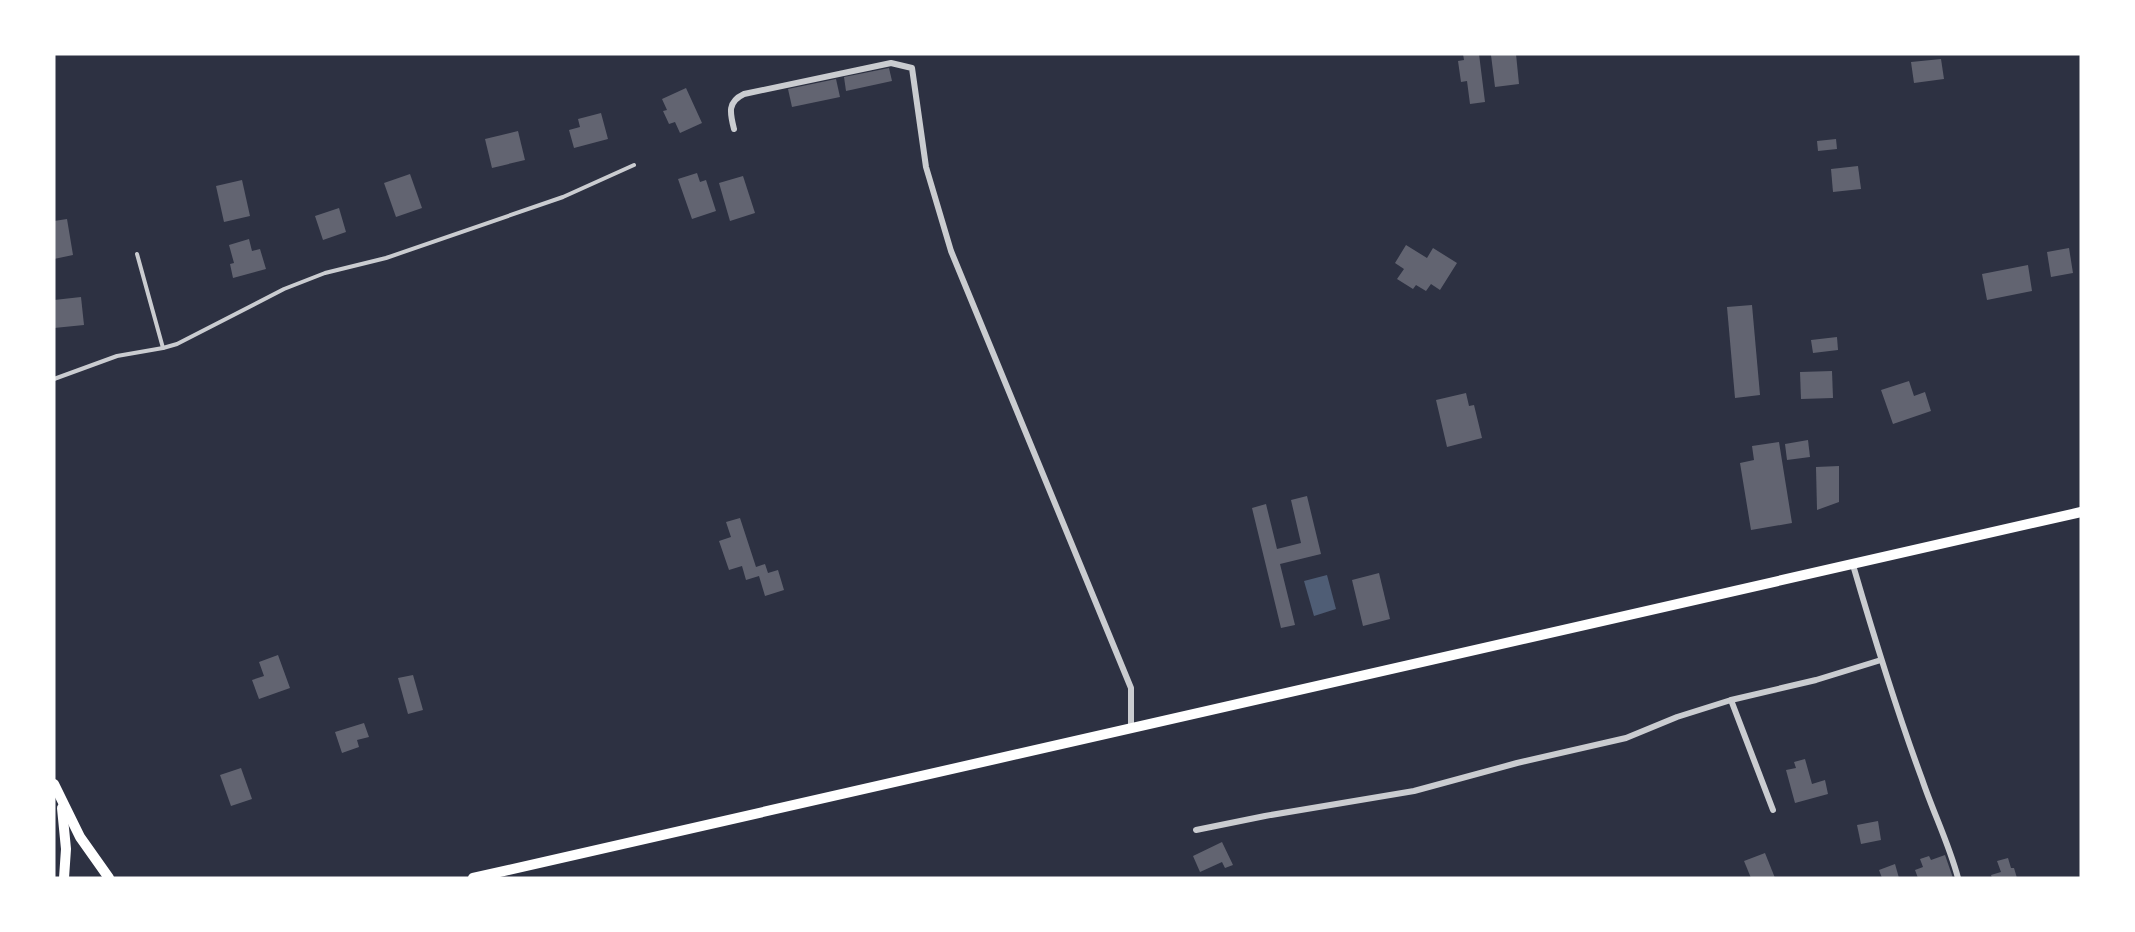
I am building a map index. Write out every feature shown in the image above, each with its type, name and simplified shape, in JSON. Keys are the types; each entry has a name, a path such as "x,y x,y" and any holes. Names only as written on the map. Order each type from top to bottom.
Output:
{"main road":[{"path":"473,878 2081,512"},
{"path":"54,784 80,837 109,878"},
{"path":"61,802 66,836 64,878"}],"street":[{"path":"734,129 730,113 731,104 744,94 891,63 912,68 926,167 951,251 1131,688 1131,728"},
{"path":"1853,565 1881,660 1922,781 1952,855 1958,878"},
{"path":"1196,830 1414,791 1517,763 1626,738 1677,717 1731,700 1816,680 1881,660"},
{"path":"1731,700 1773,810"}],"lane":[{"path":"54,379 117,356 177,344 284,289 325,273 386,258 521,212 563,197 634,165"},
{"path":"137,254 163,348"}],"water":[{"path":"1327,575 1336,609 1314,616 1304,581"}],"building":[{"path":"1463,54 1479,54 1485,102 1470,104 1467,81 1461,82 1458,61 1464,60"},
{"path":"1516,54 1519,84 1495,87 1491,55"},
{"path":"1941,59 1944,79 1914,83 1911,62"},
{"path":"889,68 892,81 846,91 844,77"},
{"path":"836,79 840,97 792,107 788,89"},
{"path":"686,88 702,123 680,133 675,122 669,124 663,111 667,110 662,99"},
{"path":"601,113 608,139 574,148 569,130 580,127 578,119"},
{"path":"518,131 525,160 492,168 485,139"},
{"path":"1836,139 1837,149 1818,151 1817,141"},
{"path":"1858,166 1861,189 1833,192 1831,169"},
{"path":"697,173 700,182 706,180 716,211 692,219 678,179"},
{"path":"410,174 422,208 396,217 384,183"},
{"path":"743,176 755,213 730,221 719,183"},
{"path":"242,180 250,216 224,222 216,186"},
{"path":"339,208 346,232 323,240 315,216"},
{"path":"67,219 73,255 54,259 54,221"},
{"path":"249,239 252,251 260,249 266,269 233,278 230,264 234,263 229,245"},
{"path":"1406,245 1427,258 1433,248 1457,263 1440,290 1431,284 1426,291 1416,285 1413,289 1397,279 1404,269 1395,263"},
{"path":"2069,248 2073,273 2051,277 2047,252"},
{"path":"2028,265 2032,291 1987,300 1982,274"},
{"path":"81,297 84,325 54,328 54,300"},
{"path":"1752,305 1760,395 1735,398 1727,307"},
{"path":"1837,337 1838,350 1813,353 1811,340"},
{"path":"1832,371 1833,398 1801,399 1800,372"},
{"path":"1909,381 1914,396 1925,392 1931,411 1893,424 1881,390"},
{"path":"1466,393 1469,406 1474,405 1482,438 1447,447 1436,400"},
{"path":"1808,440 1810,457 1787,460 1785,444"},
{"path":"1779,442 1792,523 1751,530 1740,463 1754,460 1752,446"},
{"path":"1839,466 1839,502 1817,510 1816,467"},
{"path":"1307,496 1321,554 1280,564 1295,625 1281,628 1252,508 1266,504 1277,549 1301,543 1291,500"},
{"path":"740,518 756,567 765,564 768,573 778,570 784,590 765,596 759,576 746,580 742,566 729,570 719,541 731,537 726,522"},
{"path":"1379,573 1390,619 1363,626 1352,580"},
{"path":"278,655 290,688 259,699 252,680 264,676 259,662"},
{"path":"413,675 423,710 408,714 398,678"},
{"path":"364,723 369,737 357,740 359,747 342,753 335,732"},
{"path":"1805,759 1812,784 1825,780 1828,794 1795,803 1786,770 1796,768 1794,762"},
{"path":"241,768 252,799 231,806 220,775"},
{"path":"1878,821 1881,840 1861,844 1857,825"},
{"path":"1222,842 1233,865 1225,868 1222,862 1200,872 1193,856"},
{"path":"1765,853 1775,878 1751,878 1744,861"},
{"path":"1945,855 1953,878 1918,878 1915,870 1923,867 1920,859 1929,856 1931,860"},
{"path":"2008,858 2017,878 1992,878 1991,875 2001,872 1997,861"},
{"path":"1895,864 1899,878 1882,878 1879,870"}]}
